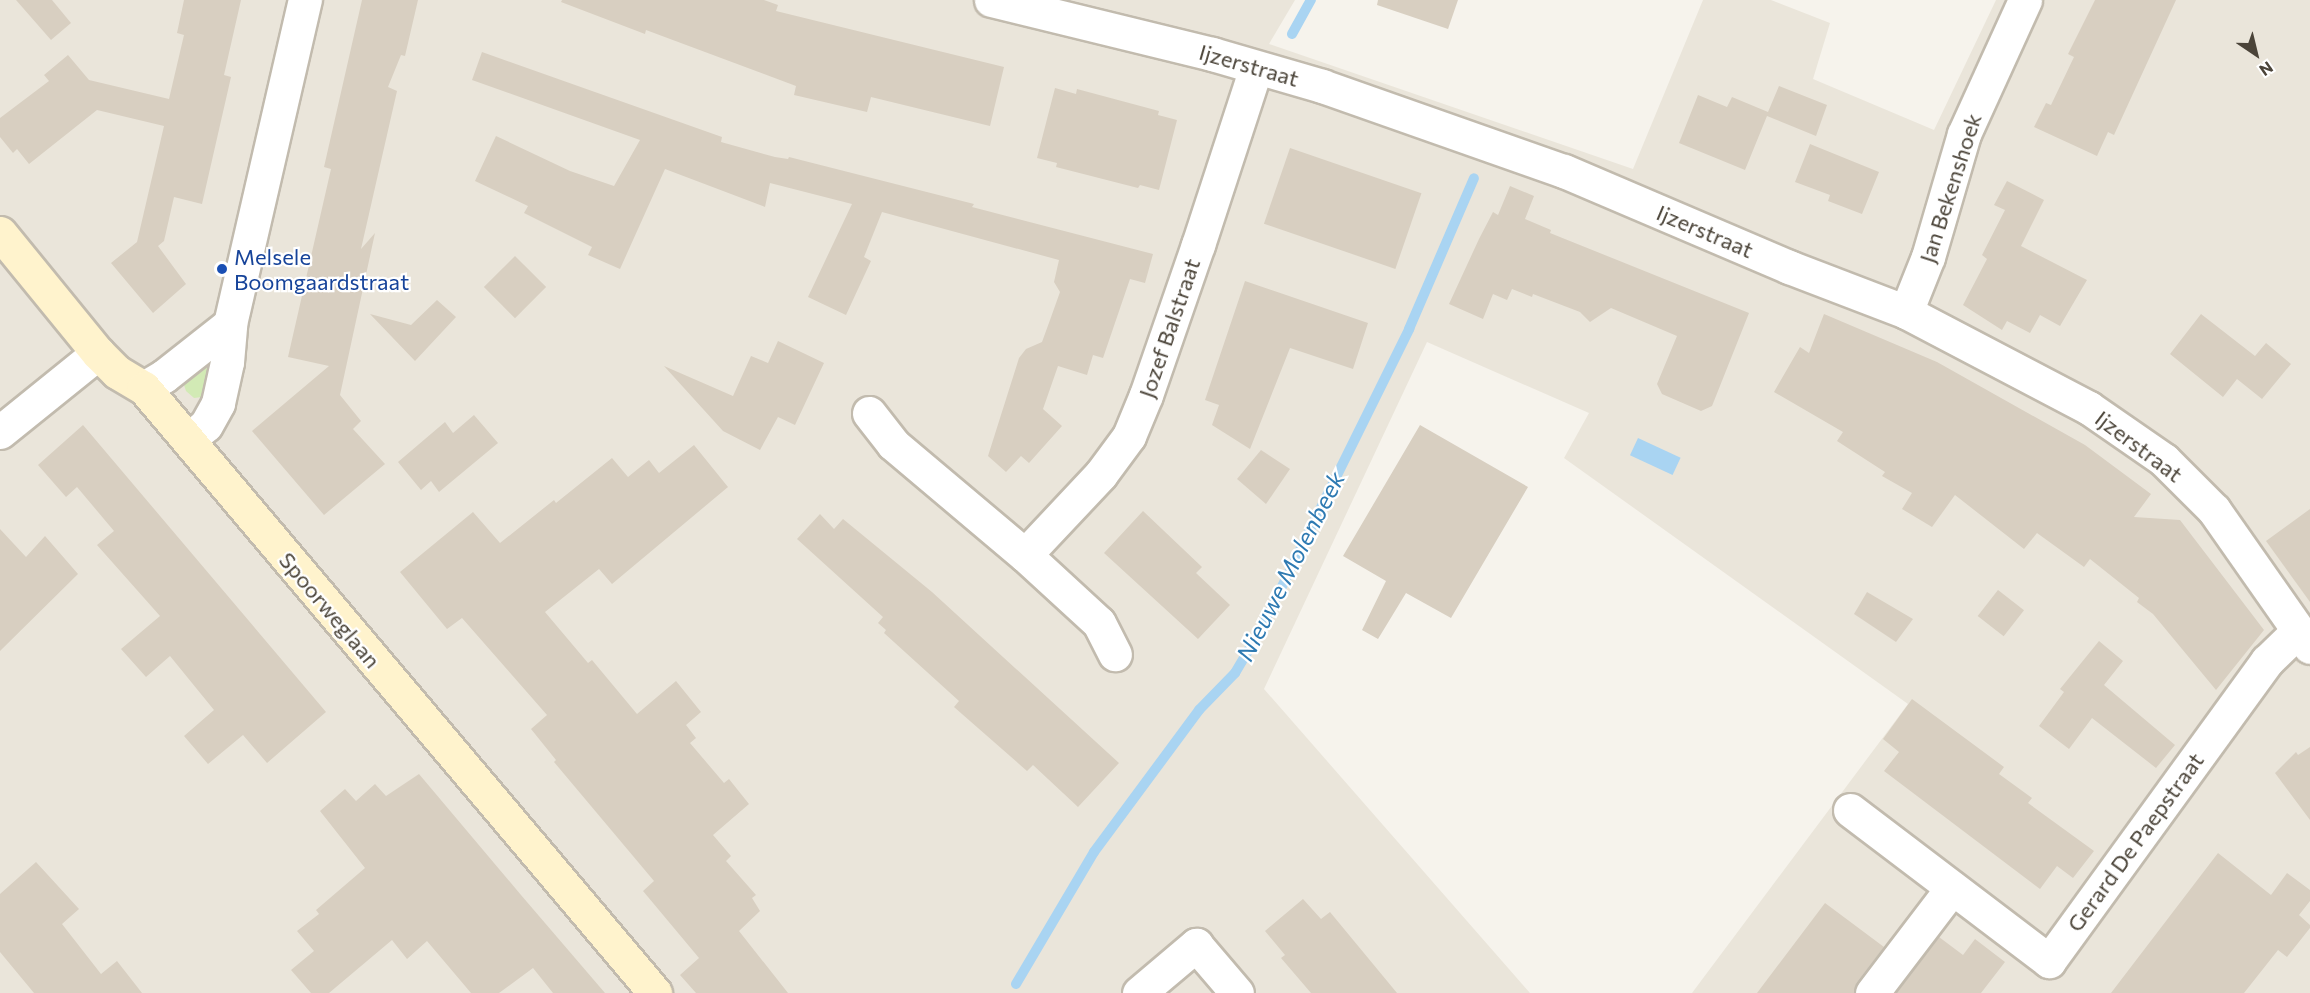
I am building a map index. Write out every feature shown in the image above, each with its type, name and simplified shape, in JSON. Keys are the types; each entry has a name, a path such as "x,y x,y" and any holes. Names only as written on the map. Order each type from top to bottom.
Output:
{"street":[{"path":"188,440 206,425 218,403 227,362 230,324 305,0"},
{"name":"Ijzerstraat","path":"991,0 1090,13 1256,68 1322,86 1564,171 1790,267 1906,312 2089,408 2164,460 2214,510 2304,639"},
{"name":"Jan Bekenshoek","path":"1906,312 1928,257 1964,134 2025,0"},
{"name":"Jozef Balstraat","path":"1025,555 1101,474 1129,436 1198,245 1256,68"},
{"name":"Spoorweglaan","path":"0,233 98,352 117,372 144,388 655,993"},
{"path":"144,388 164,376 230,324"},
{"path":"0,432 98,352"},
{"path":"869,413 893,444 1025,555 1100,623 1115,654"},
{"name":"Gerard De Paepstraat","path":"1851,810 2049,961 2267,660 2304,639"},
{"path":"1872,993 1952,888"},
{"path":"1139,993 1196,945 1237,993"}],"shaded area":[{"path":"0,0 1295,0 1269,44 1633,169 1703,0 1771,0 1830,23 1813,79 1934,130 1996,0 2310,0 2310,993 1692,993 1908,704 1564,458 1589,413 1427,342 1264,689 1530,993 0,993"}],"green space":[{"path":"216,357 210,390 202,397 194,398 186,391 183,382 187,373"}],"water":[{"path":"1638,438 1681,458 1673,475 1630,455"}],"building":[{"path":"16,0 52,0 71,23 51,40"},
{"path":"184,0 241,0 224,75 231,77 202,204 174,197 164,241 158,246 186,284 153,313 111,263 137,242 164,126 97,110 29,164 17,149 13,153 0,137 0,118 49,81 44,75 68,55 89,80 169,99 184,35 177,33"},
{"path":"362,0 418,0 405,56 401,55 388,87 397,91 361,249 375,233 340,395 361,421 353,429 385,464 324,515 252,431 329,366 288,357 331,169 324,167"},
{"path":"562,0 764,0 778,5 776,11 1004,67 990,126 871,97 867,112 794,95 796,86 646,30 645,34 561,2"},
{"path":"1378,0 1458,0 1448,29 1377,5"},
{"path":"2095,0 2176,0 2114,135 2108,132 2097,156 2034,127 2046,103 2051,105 2074,57 2068,54"},
{"path":"482,52 722,137 721,142 974,204 972,207 1153,254 1145,283 1130,279 1103,358 1093,355 1087,375 1058,366 1043,409 1062,426 1029,463 1021,456 1006,472 988,456 1019,358 1026,349 1042,342 1050,320 1060,292 1054,282 1059,260 882,212 864,257 871,261 846,315 808,297 852,204 770,183 765,207 665,169 620,269 588,255 592,247 524,213 528,206 475,181 496,136 570,171 614,186 640,140 472,80"},
{"path":"1779,86 1827,105 1816,136 1767,116 1745,170 1679,143 1698,95 1727,107 1732,97 1768,112"},
{"path":"1055,88 1076,94 1077,89 1159,111 1158,115 1177,120 1159,190 1140,185 1138,188 1056,167 1057,163 1037,158"},
{"path":"1810,144 1879,172 1862,214 1828,201 1830,195 1795,182"},
{"path":"1290,148 1421,193 1395,269 1264,224"},
{"path":"2007,181 2044,200 2021,246 2087,280 2060,326 2040,315 2030,333 2007,321 2002,330 1963,305 1987,259 1982,255 2005,210 1994,205"},
{"path":"1510,186 1534,196 1525,219 1551,230 1550,233 1749,313 1712,406 1701,411 1662,394 1657,384 1677,336 1611,308 1590,322 1580,312 1533,294 1532,297 1512,289 1507,300 1493,294 1483,319 1449,304 1479,239 1493,212 1498,215"},
{"path":"515,256 546,287 515,318 484,287"},
{"path":"1245,281 1368,323 1353,369 1290,348 1250,449 1212,425 1219,405 1205,400"},
{"path":"437,300 456,317 415,361 370,314 411,325"},
{"path":"1824,314 1937,362 2085,445 2151,494 2134,517 2180,520 2264,630 2216,690 2153,614 2137,602 2139,598 2090,559 2084,567 2037,533 2024,549 1955,495 1932,527 1902,509 1912,493 1882,476 1885,472 1837,441 1843,432 1774,392 1800,347 1809,353"},
{"path":"2201,314 2255,356 2266,343 2291,364 2262,399 2237,379 2223,397 2170,354"},
{"path":"778,341 824,363 795,425 778,417 760,450 723,431 664,366 733,396 751,356 768,363"},
{"path":"474,415 498,443 439,492 431,481 421,490 398,462 445,422 453,433"},
{"path":"83,425 326,712 267,763 243,735 208,764 184,736 214,710 170,656 146,677 121,649 160,616 97,545 114,531 77,487 66,497 38,465"},
{"path":"1420,425 1528,487 1451,618 1406,593 1378,639 1362,630 1386,581 1343,556"},
{"path":"694,445 728,487 612,584 599,569 545,612 588,663 592,660 637,714 676,681 701,712 686,725 696,738 690,743 724,783 729,779 749,804 713,835 731,856 726,861 756,895 752,898 760,911 739,931 788,993 696,993 680,975 699,958 643,891 654,881 554,762 556,760 531,729 547,715 462,618 447,629 400,572 473,512 500,543 554,500 556,503 612,458 628,477 649,460 659,473"},
{"path":"1261,450 1290,469 1266,504 1237,479"},
{"path":"2310,509 2310,602 2266,541"},
{"path":"1143,511 1202,567 1196,573 1230,605 1198,639 1104,553"},
{"path":"820,514 834,529 843,519 932,592 1119,763 1078,807 1033,765 1027,771 954,707 959,701 884,633 886,630 878,623 883,617 797,539"},
{"path":"0,529 26,557 45,536 78,574 0,651"},
{"path":"1998,590 2024,610 2004,636 1978,616"},
{"path":"1867,592 1913,619 1896,642 1854,614"},
{"path":"2099,641 2123,661 2104,685 2175,745 2156,768 2092,718 2069,749 2039,726 2064,692 2060,689"},
{"path":"1912,699 2004,767 1999,774 2032,798 2028,803 2094,851 2073,878 2057,866 2040,889 1884,771 1899,752 1883,739"},
{"path":"2310,747 2310,820 2275,773 2296,752 2298,755"},
{"path":"419,774 605,993 553,993 533,968 499,993 471,993 427,941 407,959 392,940 329,993 311,993 291,970 314,951 297,931 319,914 316,910 365,868 320,811 345,789 356,801 375,784 386,796"},
{"path":"2218,853 2271,895 2287,873 2310,890 2310,901 2299,915 2310,925 2310,928 2287,957 2278,950 2244,993 2111,993"},
{"path":"36,862 79,909 62,924 101,974 117,961 142,993 34,993 0,952 0,894"},
{"path":"1303,899 1321,919 1330,912 1397,993 1311,993 1281,958 1285,955 1265,931"},
{"path":"1825,903 1884,947 1857,982 1854,993 1757,993"},
{"path":"1939,937 1963,955 1975,939 2005,962 1981,993 1896,993"}],"waterway":[{"name":"Nieuwe Molenbeek","path":"1292,34 1311,0"},
{"name":"Nieuwe Molenbeek","path":"1016,984 1094,852 1199,710 1235,673 1261,629 1409,329 1474,178"}],"place":[{"name":"Melsele Boomgaardstraat","path":"222,269"}]}
